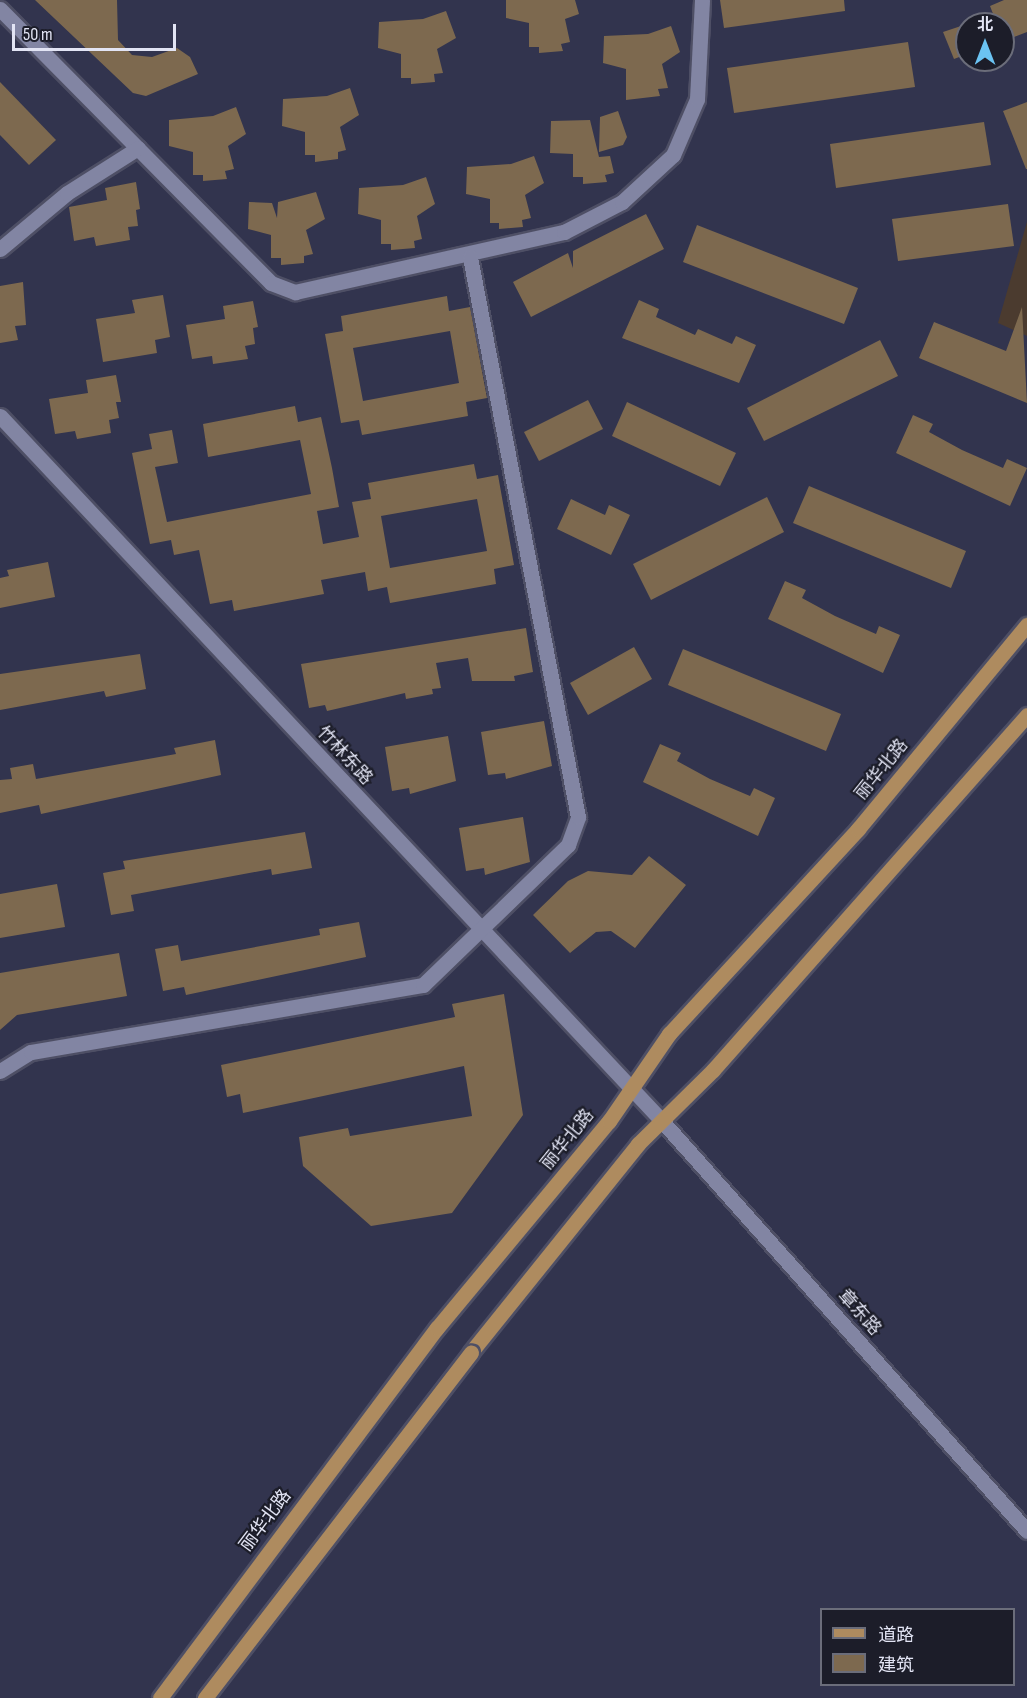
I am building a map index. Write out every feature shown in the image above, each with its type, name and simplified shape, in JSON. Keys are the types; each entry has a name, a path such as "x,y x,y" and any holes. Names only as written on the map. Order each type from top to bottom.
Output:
{"main road":[{"name":"丽华北路","path":"160,1698 437,1328 609,1121 628,1090 669,1034 858,829 1027,624"},
{"path":"205,1698 471,1352 662,1121 1027,715"}],"street":[{"path":"0,9 272,283 295,292 470,257 574,227 622,202 673,155 697,99 702,0"},
{"path":"0,249 67,193 138,148"},
{"path":"0,1071 31,1052 423,985 477,928 568,845 578,817 470,257"},
{"name":"竹林东路","path":"0,416 628,1090 662,1121"},
{"name":"章东路","path":"662,1121 1027,1531"}],"shaded area":[{"path":"1027,222 1027,336 998,323"}],"building":[{"path":"35,0 117,0 118,40 132,55 152,57 177,48 190,57 198,74 146,96 133,93"},
{"path":"506,0 575,0 579,14 565,19 570,42 561,44 563,51 539,53 539,47 529,47 529,23 506,18"},
{"path":"720,0 844,0 845,11 724,28"},
{"path":"1004,0 1027,0 1027,32 1015,36 1015,12 992,12 990,6"},
{"path":"446,11 456,38 437,49 443,73 434,74 435,82 411,84 411,78 401,78 401,54 378,48 379,22 423,19"},
{"path":"671,26 680,52 662,64 668,88 658,89 660,96 626,100 626,69 603,63 604,36 648,34"},
{"path":"955,28 955,59 954,59 943,32"},
{"path":"908,42 915,87 734,113 727,68"},
{"path":"0,82 56,140 29,165 0,135"},
{"path":"350,88 359,115 340,127 346,150 338,152 338,159 315,162 315,155 305,155 305,132 282,126 283,99 327,96"},
{"path":"1027,102 1027,169 1026,169 1003,111"},
{"path":"236,107 246,134 228,146 234,169 225,171 227,179 203,181 203,175 193,175 193,152 169,146 169,120 213,116"},
{"path":"618,111 627,137 623,145 599,152 600,117"},
{"path":"590,120 599,157 610,156 614,173 605,175 607,182 583,184 583,177 573,177 573,154 550,153 551,121"},
{"path":"984,122 991,165 836,188 830,144"},
{"path":"534,156 544,183 525,195 531,218 522,220 523,227 499,229 499,223 490,223 490,199 466,194 467,167 511,164"},
{"path":"426,177 435,204 417,216 422,239 414,241 415,248 391,250 391,244 381,244 381,220 358,214 359,188 403,185"},
{"path":"136,182 140,209 136,210 138,226 128,227 130,240 96,246 94,237 74,241 69,207 107,200 105,188"},
{"path":"316,192 325,219 306,230 313,254 304,256 304,263 281,265 281,258 271,258 271,235 248,229 249,202 272,203 277,218 278,202"},
{"path":"1008,204 1014,246 898,261 892,219"},
{"path":"646,214 664,249 531,317 513,282 568,253 573,268 573,251"},
{"path":"697,225 858,288 844,324 683,262"},
{"path":"23,282 26,325 15,326 18,340 0,343 0,286"},
{"path":"163,295 170,337 155,340 157,353 103,362 96,319 135,313 132,300"},
{"path":"447,296 449,311 470,307 487,398 466,402 468,416 362,435 359,420 341,423 325,334 343,331 341,316","holes":["450,331 459,383 363,401 353,348"]},
{"path":"639,300 659,309 656,317 695,335 698,329 732,344 736,336 756,345 739,383 622,338"},
{"path":"253,301 258,327 253,328 255,344 245,346 248,359 213,364 212,356 192,359 186,325 225,319 223,306"},
{"path":"1022,307 1027,403 919,358 934,322 1006,351"},
{"path":"880,340 898,376 764,441 747,408"},
{"path":"116,375 121,402 116,402 119,418 109,420 111,433 77,439 75,431 55,434 49,399 88,393 86,380"},
{"path":"588,400 603,429 539,461 524,432"},
{"path":"627,402 736,453 720,486 612,436"},
{"path":"295,406 298,422 321,417 339,507 317,511 323,544 359,537 352,502 371,499 368,483 474,464 477,479 498,475 514,565 494,569 496,584 390,603 387,587 368,591 365,572 321,580 324,594 234,611 232,600 210,604 199,550 174,555 171,540 150,544 132,453 152,449 149,434 172,430 178,463 155,467 167,522 311,494 300,440 208,457 203,424","holes":["477,499 487,551 390,568 381,516"]},
{"path":"913,415 933,424 929,432 962,450 1003,468 1007,459 1027,468 1010,506 896,453"},
{"path":"809,486 966,551 951,588 793,523"},
{"path":"767,497 784,532 651,600 633,564"},
{"path":"571,499 605,515 609,505 630,515 611,555 557,529"},
{"path":"48,562 55,597 0,608 0,578 9,576 7,570"},
{"path":"785,581 806,590 802,598 835,616 876,634 879,626 900,635 883,673 768,619"},
{"path":"526,628 533,672 514,676 515,681 472,681 468,658 436,663 441,688 432,689 433,694 406,699 405,693 327,711 325,705 309,708 301,664"},
{"path":"634,647 652,679 588,715 570,683"},
{"path":"683,649 841,714 826,751 668,685"},
{"path":"140,654 146,689 106,697 104,691 0,710 0,674"},
{"path":"544,721 552,766 506,779 505,773 488,775 481,732"},
{"path":"448,736 456,781 410,794 409,788 392,791 385,747"},
{"path":"215,740 221,775 41,814 39,805 0,813 0,780 12,779 10,768 33,764 36,779 176,754 174,748"},
{"path":"660,744 681,753 677,761 710,779 750,796 754,788 775,798 758,836 643,782"},
{"path":"523,817 530,862 485,875 484,868 466,871 459,828"},
{"path":"305,832 312,868 272,875 271,869 131,895 134,911 111,915 103,873 125,869 123,861"},
{"path":"649,856 686,885 635,948 611,931 596,932 570,953 533,915 568,881 588,871 632,875"},
{"path":"57,884 65,927 0,938 0,894"},
{"path":"359,922 366,957 186,995 184,987 163,991 155,949 178,945 181,961 320,935 319,929"},
{"path":"119,953 127,996 17,1015 0,1030 0,973"},
{"path":"504,994 523,1115 452,1213 371,1226 303,1166 299,1137 348,1128 350,1136 472,1116 464,1066 243,1113 240,1094 227,1097 221,1065 455,1017 452,1004"}]}
